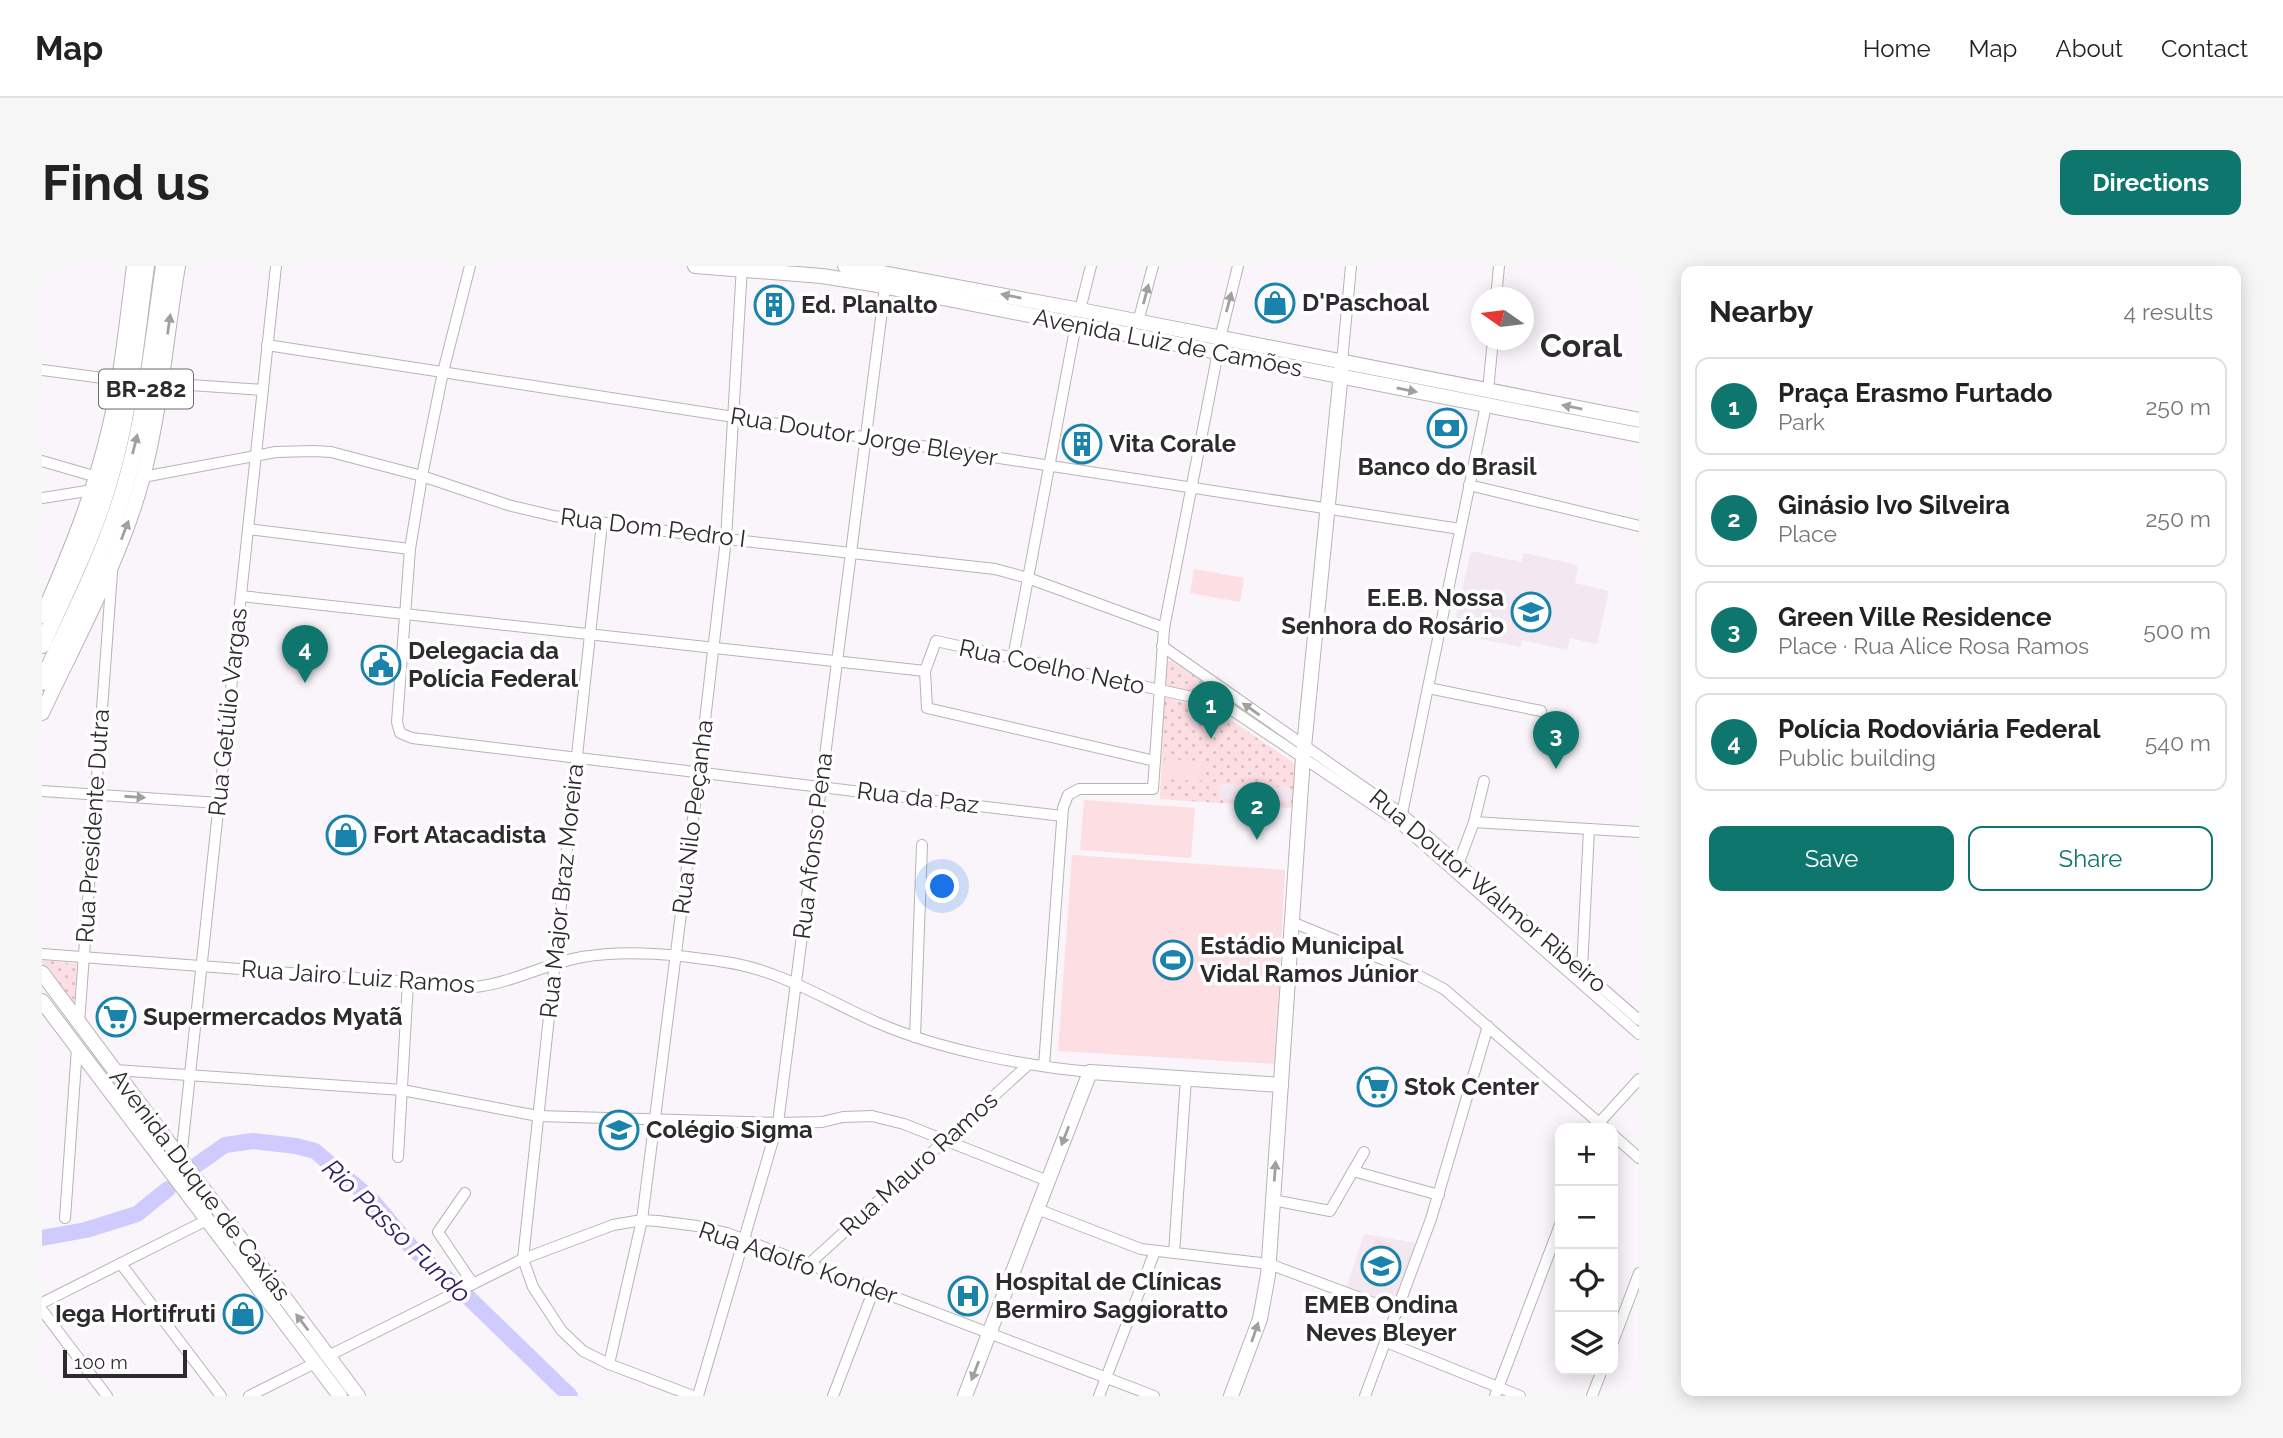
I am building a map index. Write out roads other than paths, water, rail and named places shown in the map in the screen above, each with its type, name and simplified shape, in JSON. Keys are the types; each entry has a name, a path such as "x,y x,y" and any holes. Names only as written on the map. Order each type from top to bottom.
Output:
{"highway":[{"name":"BR-282","path":"42,645 94,526 115,461 126,411 146,266"},
{"name":"BR-282","path":"42,682 82,596 117,510 138,436 164,266"},
{"path":"67,659 82,596"},
{"path":"42,629 62,601"}],"main road":[{"path":"42,615 69,556 95,484 118,380 134,266"},
{"path":"42,713 114,556 143,477 161,383 178,266"},
{"name":"Avenida Luiz de Camões","path":"695,266 822,276 886,275 1138,322 1219,345"},
{"name":"Avenida Luiz de Camões","path":"845,266 1076,324 1219,345 1341,369 1487,398 1639,435"},
{"path":"1231,1396 1260,1319 1269,1264 1303,751 1341,369"},
{"name":"Avenida Luiz de Camões","path":"1487,398 1639,420"},
{"name":"Avenida Duque de Caxias","path":"42,973 181,1159 321,1359 340,1396"},
{"name":"Avenida Duque de Caxias","path":"42,1001 207,1220 321,1359 358,1396"},
{"path":"965,1396 1090,1072"},
{"name":"Rua Jairo Luiz Ramos","path":"1090,1072 1281,1085"}],"street":[{"name":"Rua Getúlio Vargas","path":"181,1159 276,266"},
{"path":"407,614 405,600 410,549 422,476 443,372 470,266"},
{"path":"1080,310 1091,266"},
{"path":"1138,322 1153,266"},
{"path":"1044,1066 1062,816 1068,796 1079,789 1153,789 1164,628 1219,345 1238,266"},
{"path":"1341,369 1351,266"},
{"path":"1497,287 1499,266"},
{"name":"Rua Nilo Peçanha","path":"610,1364 642,1220 699,772 726,539 742,268"},
{"name":"Rua Afonso Pena","path":"698,1396 778,1123 886,275"},
{"path":"1013,658 1076,324"},
{"name":"Rua Doutor Jorge Bleyer","path":"267,345 1460,529"},
{"path":"1402,814 1487,398 1492,350"},
{"path":"42,370 118,380"},
{"path":"161,383 263,390"},
{"name":"Rua Dom Pedro I","path":"143,477 256,456 296,451 331,452 422,476 530,511 726,539 995,569 1028,578 1164,628"},
{"path":"42,461 95,484"},
{"path":"42,498 95,484"},
{"path":"1469,485 1639,526"},
{"name":"Rua Major Braz Moreira","path":"523,1259 602,523"},
{"path":"248,529 410,549"},
{"name":"Rua Presidente Dutra","path":"79,1023 114,556"},
{"path":"241,596 925,671 927,708 1154,761"},
{"path":"90,611 102,616 107,629"},
{"name":"Rua da Paz","path":"407,614 397,722 400,733 412,737 1062,816"},
{"name":"Rua Coelho Neto","path":"925,671 936,641 1159,690"},
{"name":"Rua Doutor Walmor Ribeiro","path":"1162,646 1397,821 1639,1034"},
{"path":"1428,688 1541,711"},
{"name":"Rua Doutor Walmor Ribeiro","path":"1159,690 1223,706 1303,751 1402,814 1639,1020"},
{"path":"1459,862 1474,822 1484,781"},
{"path":"42,790 219,803"},
{"path":"1474,822 1639,832"},
{"path":"1582,970 1589,829"},
{"path":"915,1037 922,845"},
{"path":"1292,922 1428,979 1444,989 1596,1123"},
{"name":"Rua Jairo Luiz Ramos","path":"42,954 461,986 490,985 555,964 609,954 676,957 748,966 796,983 875,1022 915,1037 1029,1063 1090,1072"},
{"path":"398,1157 408,982"},
{"path":"1365,1396 1439,1195 1488,1026"},
{"path":"65,1218 77,1048"},
{"name":"Rua Mauro Ramos","path":"809,1264 1029,1063"},
{"path":"115,1070 402,1090 538,1116 778,1123 822,1122 843,1117 872,1116 904,1124 1048,1181"},
{"path":"1174,1253 1186,1078"},
{"path":"1603,1123 1639,1079"},
{"path":"1618,1139 1639,1158"},
{"path":"1273,1200 1330,1211 1364,1152"},
{"path":"1353,1171 1439,1195"},
{"path":"463,1289 438,1232 465,1193"},
{"path":"1037,1209 1129,1245 1155,1251 1269,1264 1398,1312"},
{"path":"42,1303 207,1220"},
{"name":"Rua Adolfo Konder","path":"248,1396 523,1259 612,1224 642,1220 697,1226 744,1239 1154,1396"},
{"path":"1496,1392 1555,1238"},
{"path":"1099,1396 1155,1251"},
{"path":"523,1259 533,1287 561,1330 583,1351 692,1396"},
{"path":"121,1264 221,1396"},
{"path":"1618,1329 1639,1273"},
{"path":"833,1396 874,1289"},
{"path":"42,1310 107,1396"},
{"path":"1386,1342 1496,1392 1520,1396"},
{"path":"1592,1396 1600,1375"}],"waterway":[{"name":"Rio Passo Fundo","path":"198,1164 225,1145 253,1141 315,1151 370,1198 411,1247 470,1299 570,1396"},
{"name":"Rio Passo Fundo","path":"42,1238 86,1230 137,1214 168,1189"}],"place":[{"name":"D'Paschoal","path":"1275,303"},
{"name":"Ed. Planalto","path":"774,305"},
{"name":"Banco do Brasil","path":"1447,428"},
{"name":"Vita Corale","path":"1082,444"},
{"name":"E.E.B. Nossa Senhora do Rosário","path":"1531,612"},
{"name":"Delegacia da Polícia Federal","path":"381,665"},
{"name":"Polícia Rodoviária Federal","path":"305,683"},
{"name":"Praça Erasmo Furtado","path":"1211,739"},
{"name":"Green Ville Residence","path":"1556,769"},
{"name":"Fort Atacadista","path":"346,835"},
{"name":"Ginásio Ivo Silveira","path":"1257,840"},
{"name":"Estádio Municipal Vidal Ramos Júnior","path":"1173,960"},
{"name":"Supermercados Myatã","path":"116,1017"},
{"name":"Stok Center","path":"1377,1087"},
{"name":"Colégio Sigma","path":"619,1130"},
{"name":"EMEB Ondina Neves Bleyer","path":"1381,1266"},
{"name":"Hospital de Clínicas Bermiro Saggioratto","path":"968,1296"},
{"name":"Iega Hortifruti","path":"243,1314"}],"district":[{"name":"Coral","path":"1581,346"}]}
